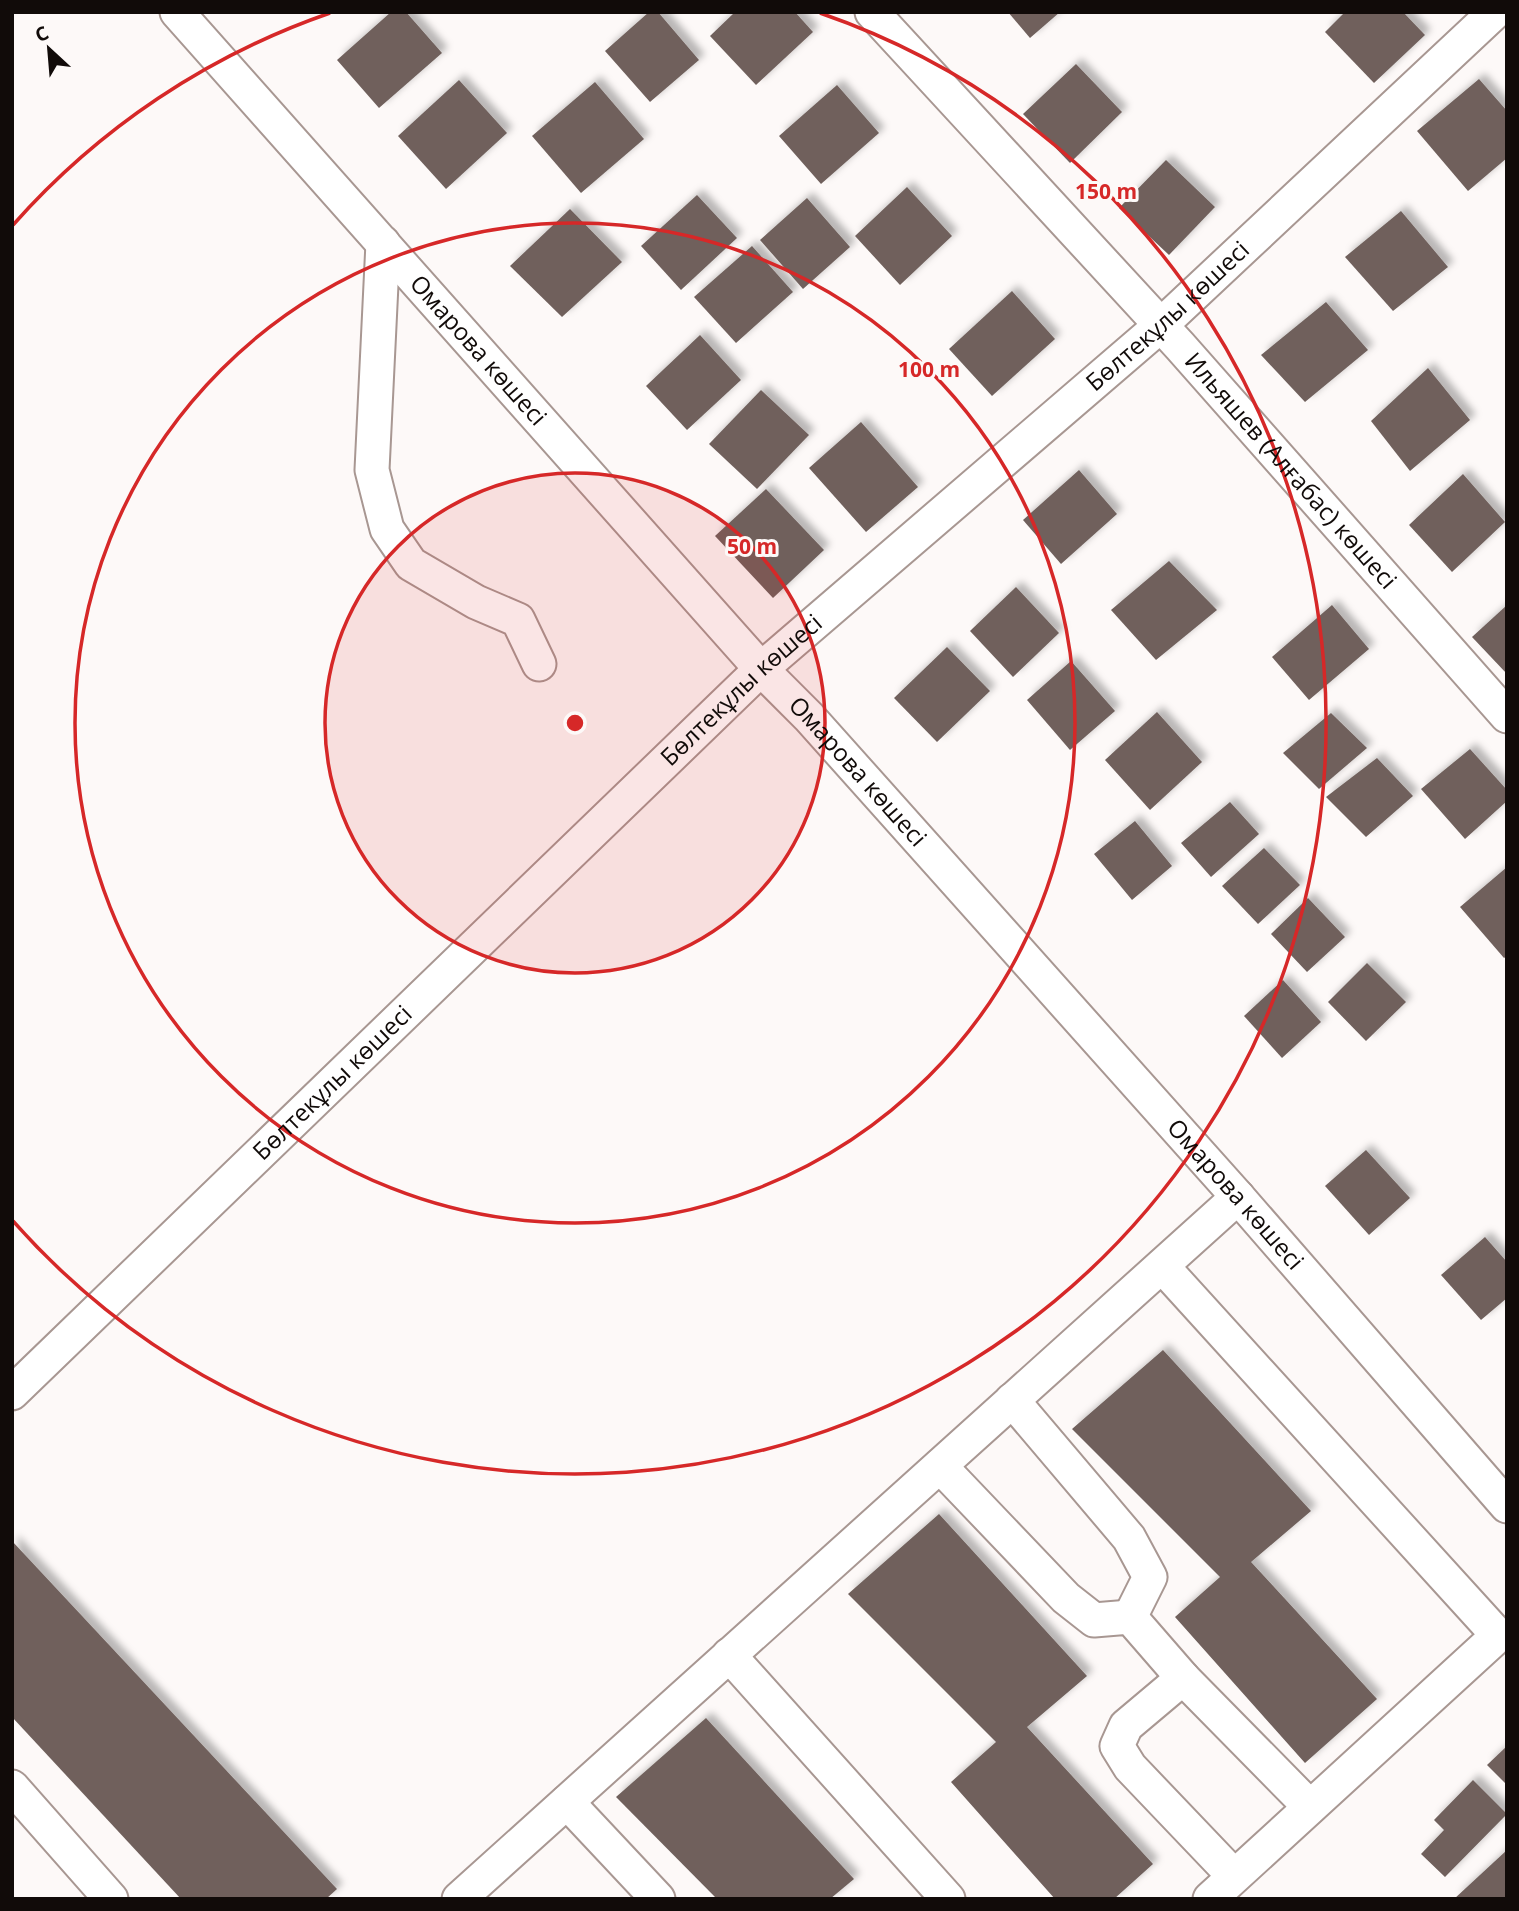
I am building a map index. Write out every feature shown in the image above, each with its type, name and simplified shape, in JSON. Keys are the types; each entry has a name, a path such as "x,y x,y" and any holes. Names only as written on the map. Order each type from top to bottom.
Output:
{"street":[{"name":"Омарова көшесі","path":"177,12 761,669 809,717 1238,1197 1507,1506"},
{"name":"Ильяшев (Алғабас) көшесі","path":"872,12 1160,326 1507,716"},
{"path":"1496,12 1507,22"},
{"name":"Бөлтекұлы көшесі","path":"12,1393 761,669 1160,326 1496,12"},
{"path":"383,243 372,470 387,529 411,564 476,602 518,620 539,664"},
{"path":"480,1892 567,1801 1238,1197"},
{"path":"1162,1266 1494,1631 1493,1640 1210,1899"},
{"path":"1012,1400 1129,1538 1150,1577 1130,1617"},
{"path":"940,1466 1066,1598 1094,1620 1130,1617"},
{"path":"1130,1617 1183,1678 1310,1807"},
{"path":"729,1655 948,1899"},
{"path":"1183,1678 1126,1726 1116,1746 1130,1767 1234,1877"},
{"path":"12,1787 111,1899"},
{"path":"567,1801 657,1899"}],"building":[{"path":"391,12 406,12 442,53 379,108 337,60"},
{"path":"649,12 658,12 699,60 650,102 605,51"},
{"path":"735,12 795,12 813,32 756,85 710,36"},
{"path":"1008,12 1060,12 1030,38"},
{"path":"1345,12 1403,12 1425,35 1374,83 1325,32"},
{"path":"1076,64 1122,112 1070,163 1023,114"},
{"path":"1479,79 1507,111 1507,158 1468,191 1417,131"},
{"path":"459,80 507,133 446,189 398,136"},
{"path":"595,82 644,139 581,193 532,136"},
{"path":"837,85 879,133 821,184 779,136"},
{"path":"1166,160 1215,207 1169,255 1119,208"},
{"path":"907,187 952,236 900,285 855,236"},
{"path":"697,195 737,238 681,290 641,246"},
{"path":"807,198 850,247 803,289 760,240"},
{"path":"570,209 622,262 562,317 510,266"},
{"path":"1401,211 1448,267 1393,311 1345,257"},
{"path":"752,246 793,292 736,343 694,297"},
{"path":"1012,291 1055,339 992,396 949,349"},
{"path":"1326,302 1368,350 1305,402 1261,355"},
{"path":"700,335 741,380 687,430 646,386"},
{"path":"1428,368 1470,420 1410,471 1371,421"},
{"path":"761,390 809,435 757,489 709,444"},
{"path":"861,422 918,487 866,532 809,468"},
{"path":"1079,470 1117,514 1061,564 1023,520"},
{"path":"1463,474 1505,522 1452,572 1409,525"},
{"path":"766,489 824,550 773,598 715,536"},
{"path":"1169,561 1217,610 1156,660 1111,610"},
{"path":"1016,587 1059,633 1013,677 970,631"},
{"path":"1332,605 1369,649 1309,700 1272,657"},
{"path":"1507,605 1507,674 1472,637"},
{"path":"947,647 990,691 937,742 894,698"},
{"path":"1071,661 1115,711 1070,750 1027,700"},
{"path":"1157,712 1202,762 1150,810 1105,760"},
{"path":"1331,713 1367,748 1319,789 1283,753"},
{"path":"1470,749 1507,790 1507,801 1465,839 1421,789"},
{"path":"1377,758 1413,796 1366,837 1326,797"},
{"path":"1230,802 1259,834 1211,877 1181,843"},
{"path":"1135,821 1172,866 1132,900 1094,854"},
{"path":"1264,848 1300,885 1258,924 1222,886"},
{"path":"1507,867 1507,956 1504,958 1460,907"},
{"path":"1308,898 1345,937 1307,972 1271,934"},
{"path":"1367,963 1406,1002 1366,1041 1328,1002"},
{"path":"1283,980 1321,1022 1282,1058 1244,1016"},
{"path":"1366,1150 1410,1198 1369,1235 1325,1186"},
{"path":"1485,1237 1507,1262 1507,1298 1481,1320 1441,1275"},
{"path":"1163,1350 1311,1511 1251,1562 1377,1699 1305,1763 1175,1617 1220,1577 1072,1429"},
{"path":"939,1514 1087,1676 1027,1727 1153,1864 1114,1899 1055,1899 951,1782 996,1742 848,1594"},
{"path":"12,1541 337,1889 326,1899 181,1899 12,1717"},
{"path":"706,1718 854,1879 830,1899 717,1899 616,1797"},
{"path":"1507,1746 1507,1785 1487,1765"},
{"path":"1473,1780 1507,1814 1445,1877 1421,1854 1444,1830 1434,1820"},
{"path":"1507,1850 1507,1899 1454,1899"}]}
